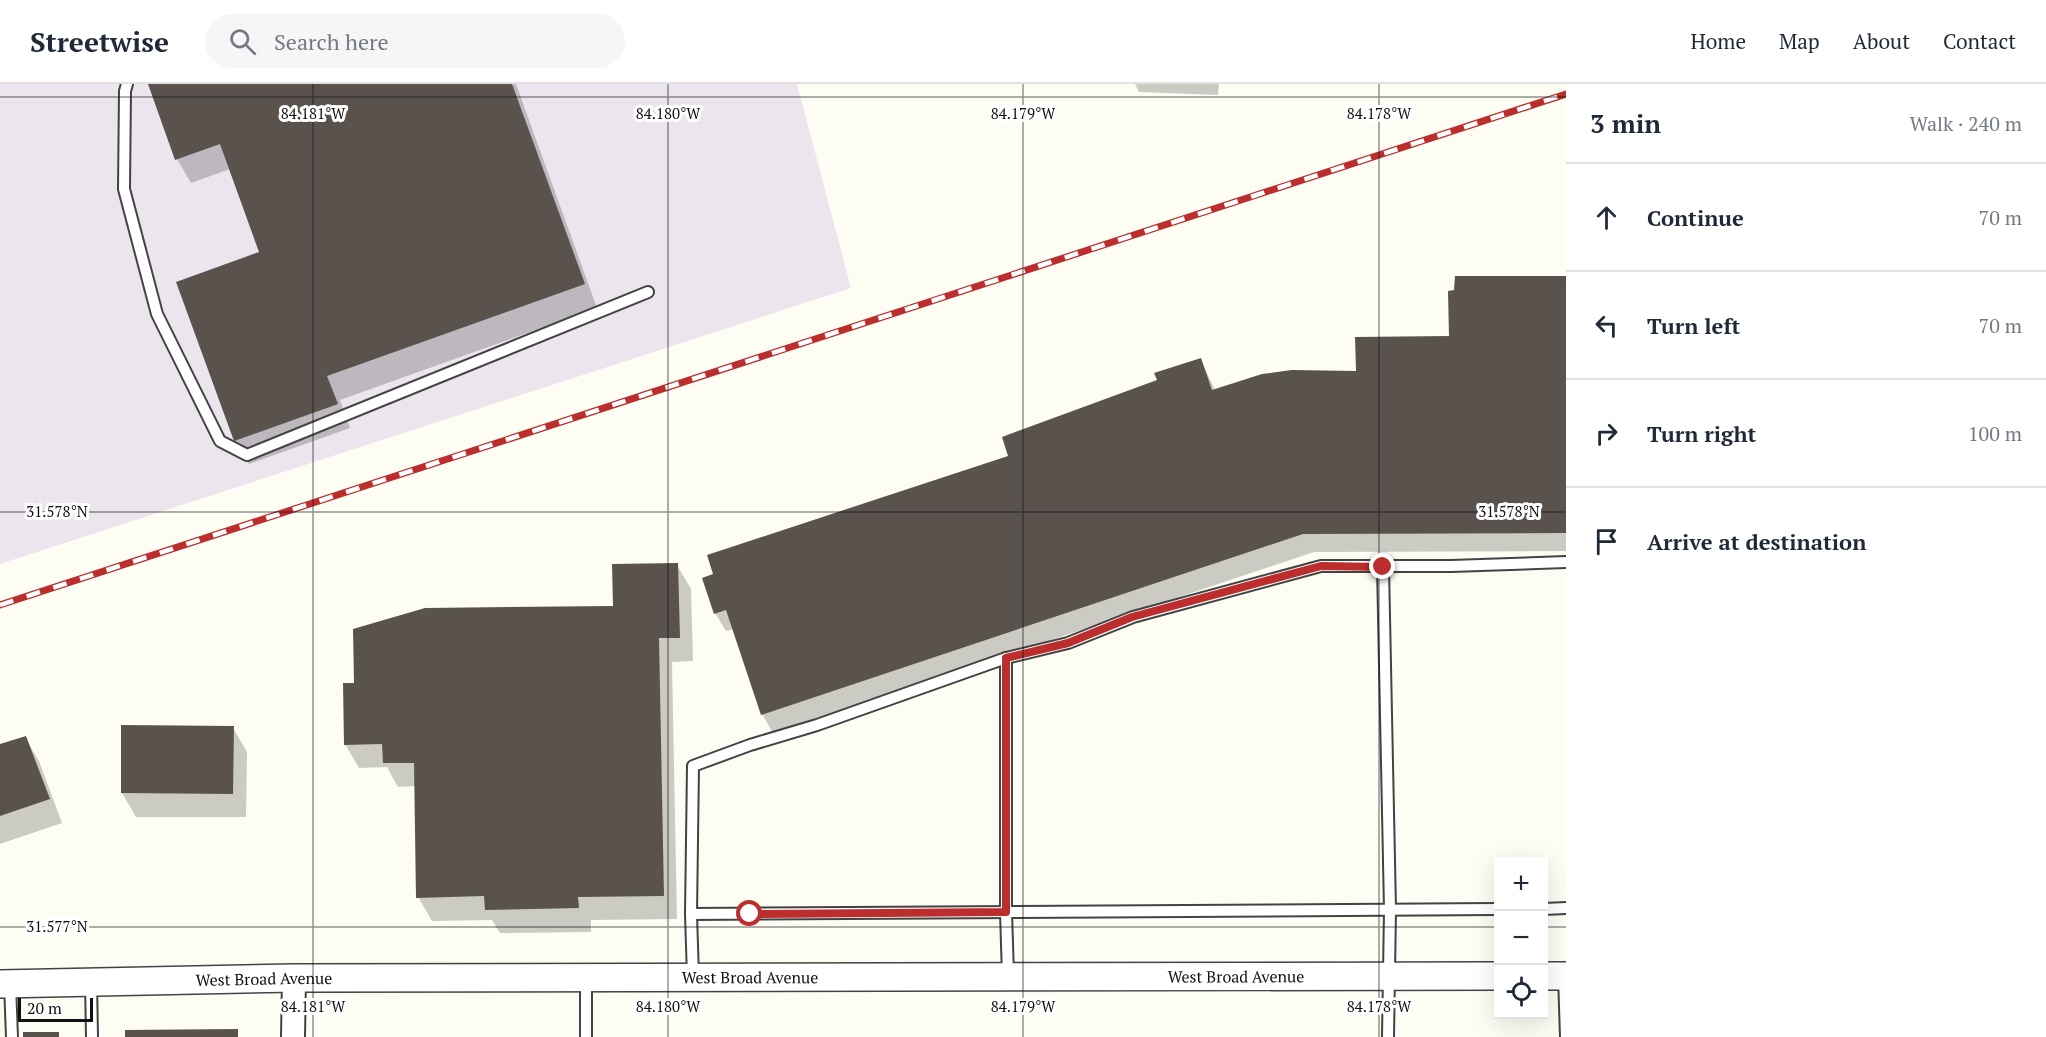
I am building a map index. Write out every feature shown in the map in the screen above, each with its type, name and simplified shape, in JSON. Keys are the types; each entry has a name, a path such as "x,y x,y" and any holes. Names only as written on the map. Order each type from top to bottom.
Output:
{"street":[{"name":"West Broad Avenue","path":"5,984 294,978 1494,976"},
{"path":"293,1037 294,978"}],"lane":[{"path":"127,84 124,189 157,314 220,441 247,454 648,292"},
{"path":"693,978 693,766 1006,658 1068,643 1132,617 1321,566 1383,567 1566,562"},
{"path":"1383,567 1390,910 1388,1037"},
{"path":"1006,658 1008,977"},
{"path":"1548,909 1566,908"},
{"path":"692,914 1494,909"},
{"path":"1558,976 1566,1037"},
{"path":"586,978 586,1037"},
{"path":"91,982 92,1037"},
{"path":"5,984 12,1037"}],"shaded area":[{"path":"0,84 797,84 851,288 0,564"}],"building":[{"path":"148,84 512,84 585,284 327,376 338,404 234,441 176,282 259,252 220,144 175,160"},
{"path":"1455,276 1566,276 1566,533 1303,534 761,715 726,610 714,614 702,578 713,574 707,555 1008,456 1002,437 1157,380 1154,373 1201,358 1212,390 1262,374 1292,370 1356,371 1355,337 1449,336 1448,291 1454,290"},
{"path":"678,563 680,638 659,638 664,896 578,897 579,908 485,910 484,896 416,898 414,763 383,763 382,744 344,745 343,683 354,683 353,629 425,608 613,606 612,564"},
{"path":"121,725 234,726 233,794 121,793"},
{"path":"26,736 50,799 0,816 0,744"},
{"path":"238,1029 238,1037 125,1037 125,1030"},
{"path":"23,1032 59,1032 59,1037 23,1037"}],"railway":[{"path":"0,605 1566,94"}],"route":[{"path":"750,914 1006,912 1006,658 1068,643 1132,617 1200,597 1321,566 1383,567"}]}
